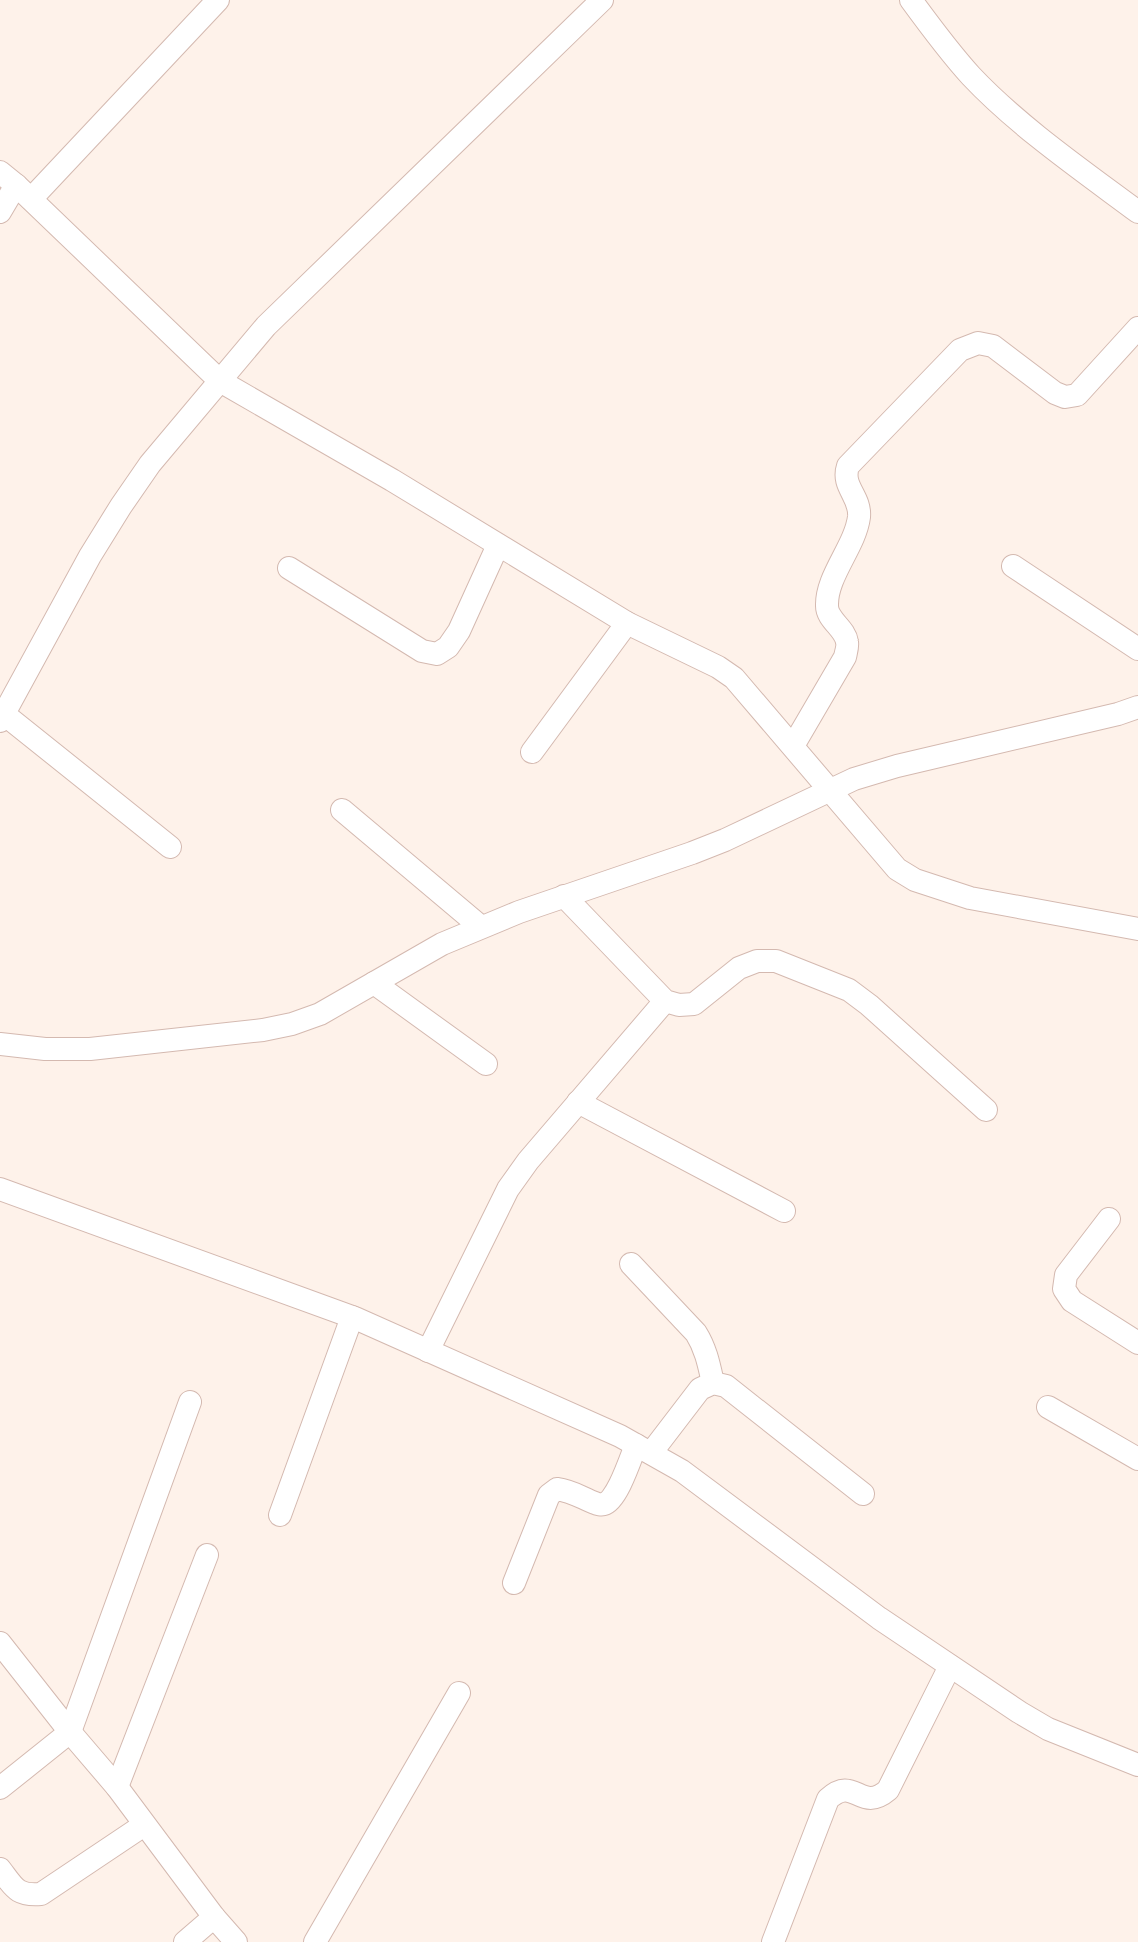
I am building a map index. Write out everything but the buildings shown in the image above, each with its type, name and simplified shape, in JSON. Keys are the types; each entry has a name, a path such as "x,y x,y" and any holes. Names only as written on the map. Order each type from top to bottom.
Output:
{"street":[{"path":"0,212 16,185 218,0"},
{"path":"170,847 2,717 90,556 121,506 150,464 266,326 602,0"},
{"path":"911,0 948,49 973,77 1028,128 1138,212"},
{"path":"16,185 220,381 392,480 627,623 690,652 728,674 748,694 897,869 915,880 970,898 1138,929"},
{"path":"793,746 845,657 848,643 844,631 834,620 827,608 828,594 856,529 859,516 858,502 847,483 845,474 848,466 960,350 978,343 993,346 1055,393 1066,397 1077,395 1138,328"},
{"path":"289,568 422,651 437,654 448,647 459,631 498,545"},
{"path":"1013,566 1138,649"},
{"path":"532,752 627,623"},
{"path":"0,1044 45,1049 90,1049 263,1030 292,1024 320,1014 442,944 564,896 692,853 725,840 854,779 897,766 1118,714 1138,707"},
{"path":"342,810 481,928"},
{"path":"564,896 664,1001 679,1005 694,1004 739,968 757,961 776,961 849,990 986,1110"},
{"path":"374,983 486,1064"},
{"path":"428,1351 508,1189 528,1161 664,1001"},
{"path":"578,1102 784,1211"},
{"path":"0,1189 352,1317 643,1449 682,1471 879,1618 1019,1712 1048,1729 1138,1765"},
{"path":"1109,1219 1066,1275 1064,1289 1072,1301 1138,1343"},
{"path":"631,1264 696,1333 703,1344 713,1383"},
{"path":"280,1515 352,1317"},
{"path":"514,1583 549,1495 557,1489 568,1490 596,1503 604,1504 611,1500 643,1449 700,1389 713,1383 726,1386 863,1494"},
{"path":"0,1788 70,1732 190,1402"},
{"path":"1048,1407 1138,1458"},
{"path":"117,1787 207,1555"},
{"path":"0,1644 70,1732 117,1787 214,1917 236,1942"},
{"path":"773,1942 828,1799 837,1792 847,1790 866,1799 879,1798 888,1790 950,1666"},
{"path":"315,1942 459,1693"},
{"path":"0,1869 15,1889 27,1895 41,1894 144,1825"},
{"path":"185,1942 214,1917"}]}
